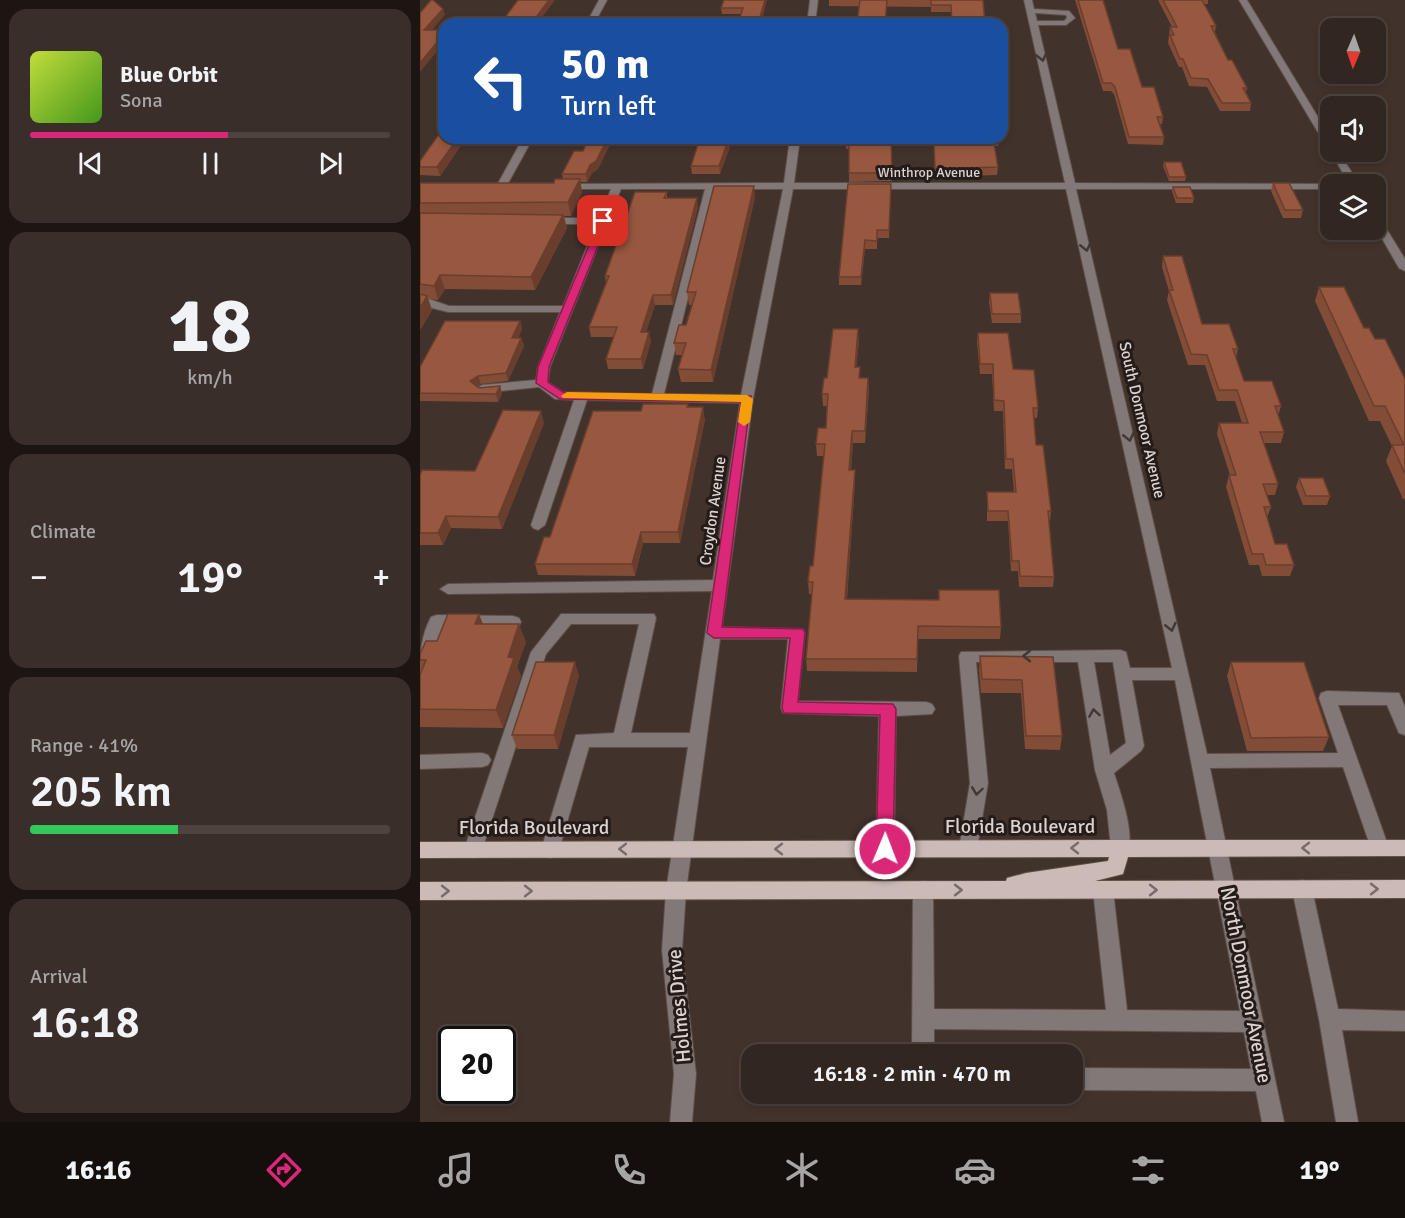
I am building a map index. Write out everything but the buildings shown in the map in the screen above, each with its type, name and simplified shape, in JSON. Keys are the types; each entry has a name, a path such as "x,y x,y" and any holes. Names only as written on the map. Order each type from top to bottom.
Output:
{"main road":[{"path":"987,890 1048,876 1098,872 1116,868 1119,848"},
{"name":"Florida Boulevard","path":"420,850 1405,848"},
{"path":"420,891 1405,889"}],"street":[{"path":"593,18 603,0"},
{"path":"812,18 814,0"},
{"path":"1243,0 1320,127"},
{"name":"South Donmoor Avenue","path":"1031,11 1182,674 1217,848"},
{"path":"501,187 525,144"},
{"name":"Croydon Avenue","path":"676,891 747,399 789,185 794,144"},
{"path":"657,398 711,185"},
{"path":"490,187 513,186"},
{"name":"Winthrop Avenue","path":"548,186 1320,186"},
{"path":"542,383 544,367 617,186"},
{"path":"534,221 603,221"},
{"path":"1386,237 1405,268"},
{"path":"420,302 429,302 448,309 567,309"},
{"path":"481,390 542,383 560,396 747,399"},
{"path":"538,525 582,396"},
{"path":"448,589 721,585"},
{"path":"473,850 539,652 567,618 648,618 621,739"},
{"path":"420,668 437,621 513,622"},
{"path":"714,633 797,633 789,708 926,709"},
{"path":"968,849 979,783 967,656 1120,656 1135,746 1104,770"},
{"path":"1085,656 1104,770 1116,810 1119,848"},
{"path":"1123,674 1182,674"},
{"path":"1380,848 1328,698 1393,698 1405,728"},
{"path":"885,849 888,709"},
{"path":"550,850 582,740 699,740"},
{"path":"420,762 482,760"},
{"path":"1200,761 1349,760"},
{"name":"North Donmoor Avenue","path":"1217,848 1273,1122"},
{"path":"1302,889 1330,1019 1347,1122"},
{"path":"923,890 923,1044"},
{"path":"1103,890 1118,1022"},
{"name":"Holmes Drive","path":"676,891 672,950 685,1074 681,1122"},
{"path":"923,1019 1253,1022"},
{"path":"1330,1019 1405,1021"},
{"path":"1083,1079 1265,1080"}],"slow traffic":[{"path":"567,396 747,399 744,422"}],"route":[{"path":"603,221 544,367 542,383 560,396 747,399 714,633 797,633 789,708 888,709 885,849"}]}
